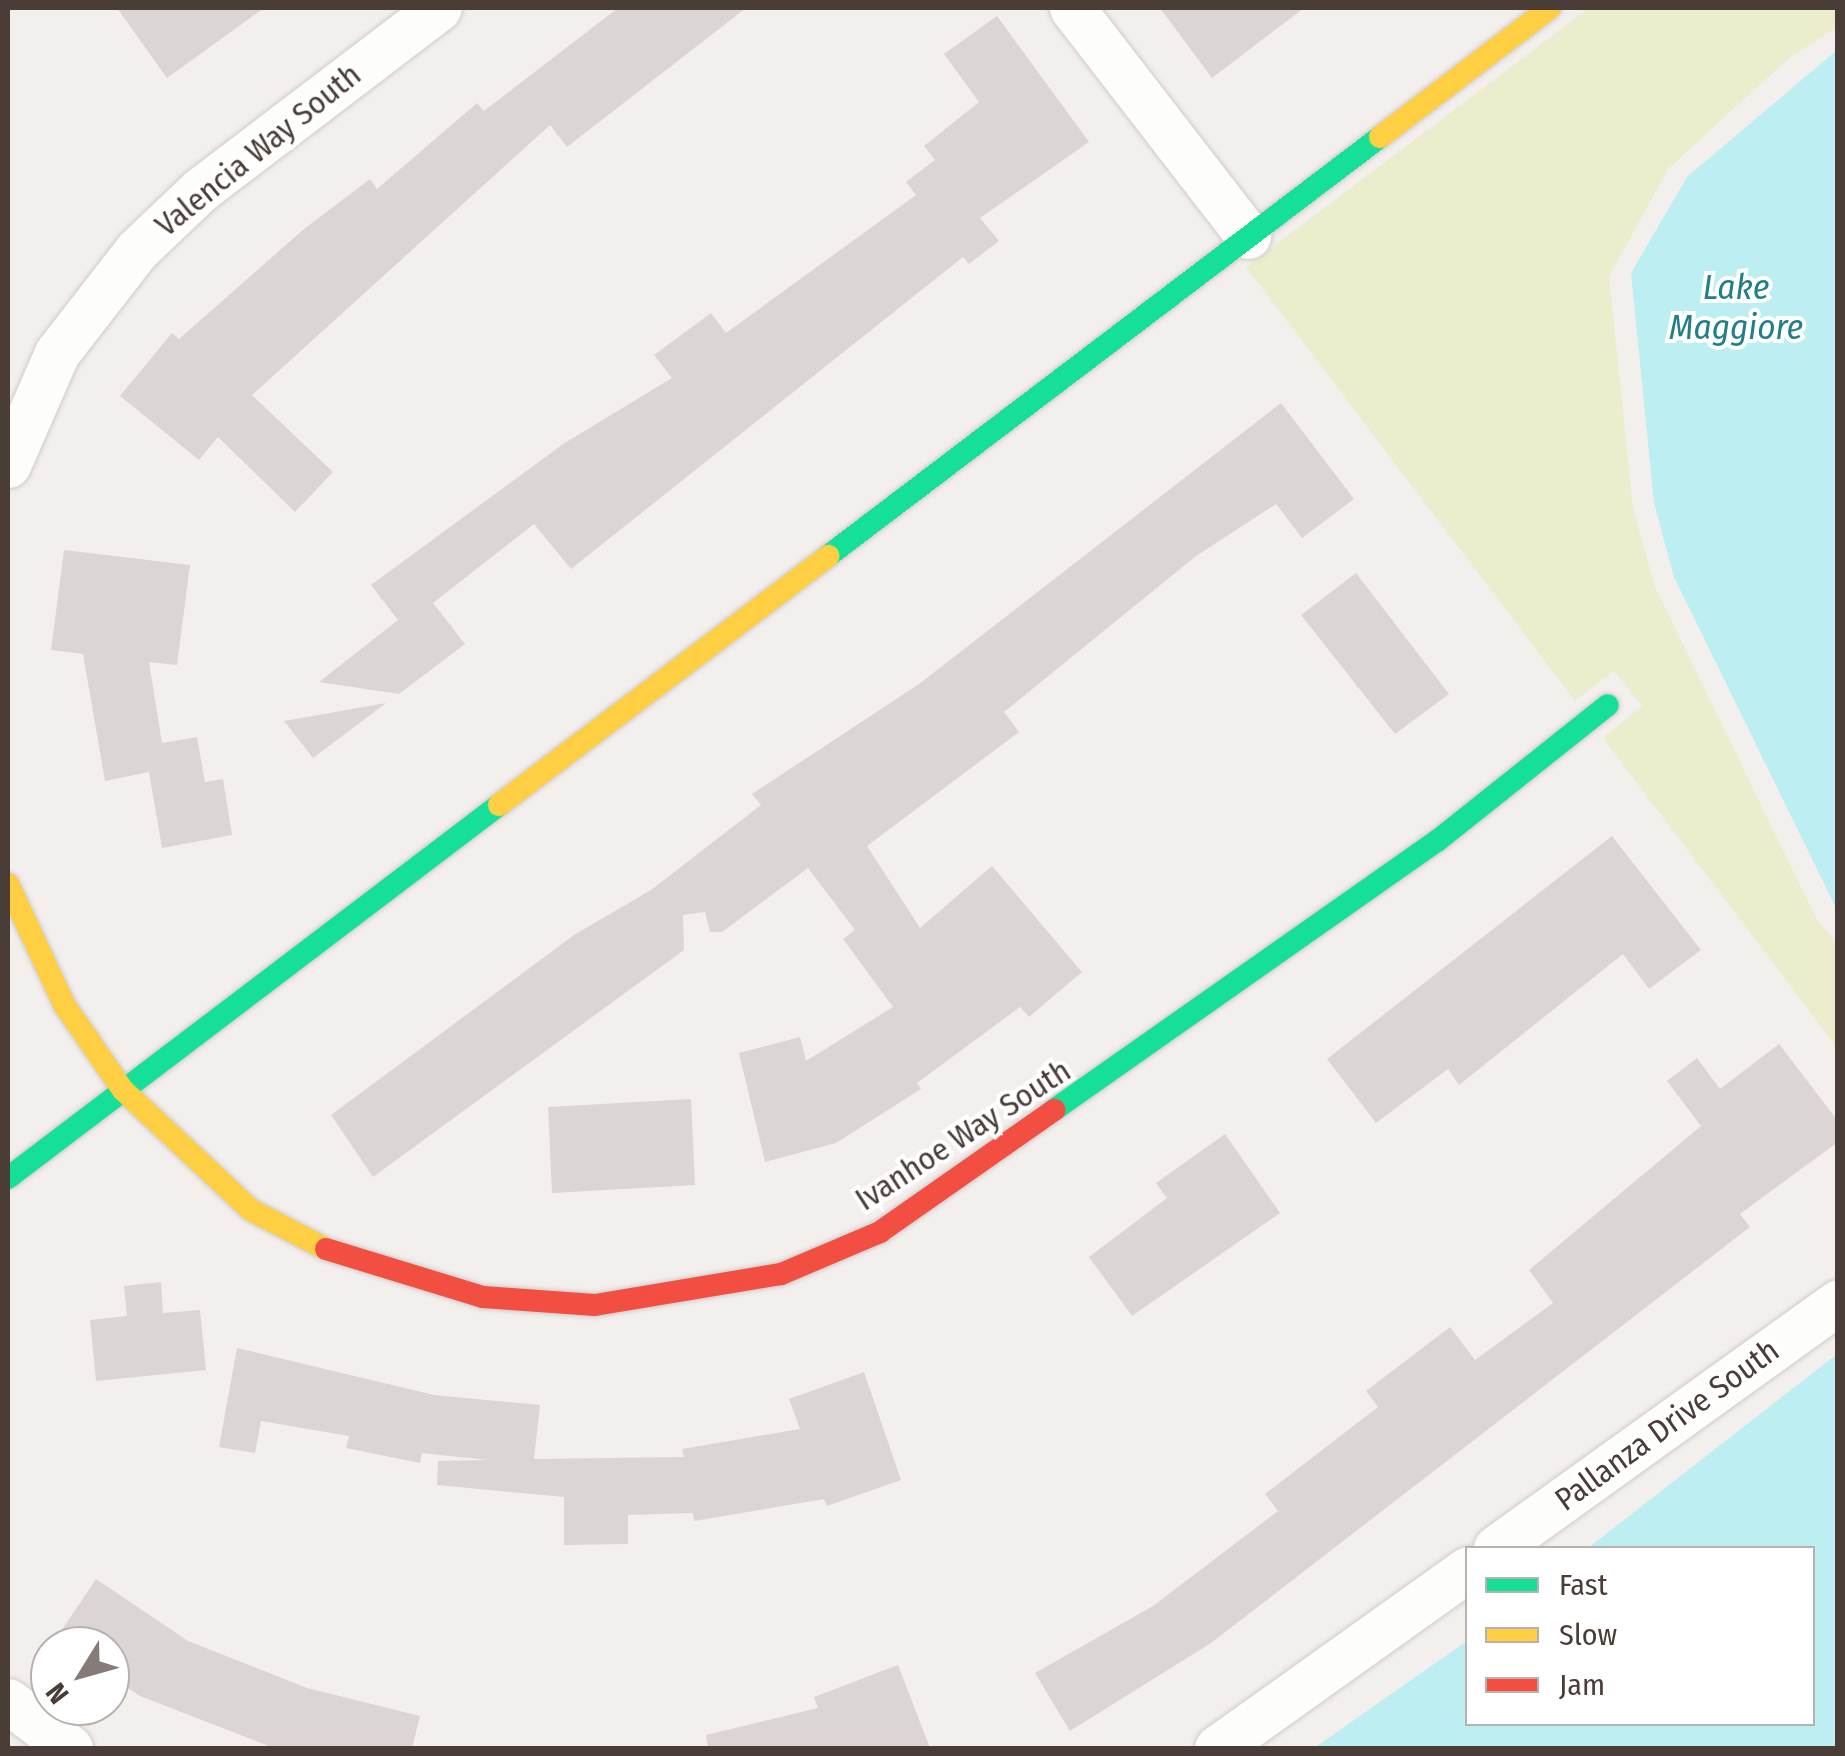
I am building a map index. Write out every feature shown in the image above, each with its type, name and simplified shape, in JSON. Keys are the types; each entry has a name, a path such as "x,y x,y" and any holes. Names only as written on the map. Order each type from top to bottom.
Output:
{"street":[{"name":"Valencia Way South","path":"8,465 57,353 137,250 200,190 439,8"},
{"path":"1072,8 1248,236"},
{"path":"8,1178 1550,8"},
{"name":"Ivanhoe Way South","path":"124,1090 251,1210 356,1265 482,1297 594,1305 780,1274 880,1232 996,1158 1437,841 1608,704"},
{"path":"8,884 65,1006 124,1090"},
{"name":"Pallanza Drive South","path":"1499,1546 1838,1302"},
{"path":"1217,1748 1465,1571"},
{"path":"8,1701 70,1748"}],"green space":[{"path":"1589,8 1837,8 1837,27 1788,59 1668,169 1609,277 1633,508 1655,587 1816,918 1837,944 1837,1048 1603,738 1642,706 1614,671 1575,701 1246,267"}],"water":[{"name":"Lake Maggiore","path":"1837,50 1837,910 1674,577 1654,503 1631,273 1687,177"},
{"path":"1837,1354 1837,1748 1314,1748 1465,1642 1465,1726 1815,1726 1815,1546 1591,1546"}],"building":[{"path":"117,8 264,8 167,78"},
{"path":"618,8 746,8 567,147 550,125 252,395 333,472 295,512 218,437 199,460 120,396 172,333 179,339 304,229 370,179 377,189 477,103 484,111"},
{"path":"1160,8 1304,8 1212,78"},
{"path":"997,16 1089,142 980,218 999,241 969,264 963,257 571,569 534,524 433,603 465,644 399,694 319,682 398,620 371,585 563,444 672,378 654,355 711,313 726,333 916,195 906,182 935,160 924,146 979,102 944,54"},
{"path":"1281,403 1354,499 1302,538 1276,504 1196,556 1004,712 1019,732 867,846 920,928 992,866 1082,972 1029,1017 1020,1007 917,1083 921,1089 836,1143 765,1162 739,1053 800,1037 806,1061 893,1007 843,939 855,930 808,868 722,932 710,932 705,912 683,915 684,950 373,1177 331,1115 574,935 651,890 761,805 752,794 919,684"},
{"path":"64,550 190,565 177,665 149,662 162,743 197,737 205,782 223,779 232,835 162,848 149,772 105,781 83,654 51,650"},
{"path":"1356,573 1449,694 1395,734 1301,615"},
{"path":"386,703 313,758 284,721"},
{"path":"1612,836 1701,950 1649,989 1623,954 1459,1085 1448,1069 1376,1123 1327,1059"},
{"path":"1779,1044 1838,1121 1838,1142 1740,1214 1750,1227 1211,1643 1070,1731 1035,1673 1153,1606 1278,1511 1265,1494 1378,1407 1366,1391 1450,1327 1475,1360 1553,1303 1529,1270 1701,1126 1667,1081 1697,1058 1720,1089"},
{"path":"691,1099 695,1185 552,1193 548,1107"},
{"path":"1225,1134 1280,1213 1132,1316 1089,1257 1167,1198 1156,1183"},
{"path":"161,1282 163,1313 200,1310 206,1370 96,1381 90,1320 127,1316 124,1286"},
{"path":"237,1348 434,1395 540,1405 534,1459 684,1457 682,1449 800,1429 789,1399 864,1372 901,1480 827,1506 824,1499 694,1521 693,1513 628,1515 628,1544 564,1545 564,1497 437,1485 438,1461 488,1460 422,1453 420,1463 346,1448 349,1436 261,1421 255,1453 219,1447"},
{"path":"96,1579 188,1641 307,1688 420,1716 412,1748 274,1748 130,1689 130,1626 64,1626"},
{"path":"898,1665 930,1748 708,1748 706,1735 818,1708 814,1697"}],"traffic: fast":[{"path":"828,556 1380,137"},
{"path":"1054,1110 1437,841 1608,705"},
{"path":"8,1178 499,805"}],"traffic: slow":[{"path":"1380,137 1550,8"},
{"path":"499,805 828,556"},
{"path":"8,884 65,1006 123,1090 251,1210 326,1249"}],"traffic: jam":[{"path":"326,1249 483,1297 595,1305 781,1274 880,1232 1054,1110"}]}
